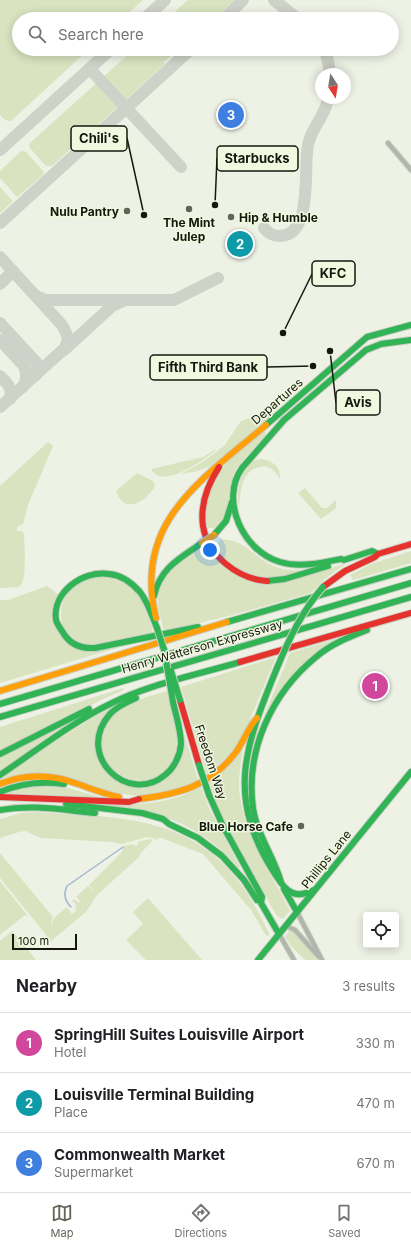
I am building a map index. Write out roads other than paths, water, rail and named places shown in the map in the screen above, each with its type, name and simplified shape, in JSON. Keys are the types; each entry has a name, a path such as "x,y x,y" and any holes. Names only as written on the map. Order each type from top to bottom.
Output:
{"main road":[{"name":"Departures","path":"154,609 151,593 153,563 157,547 166,524 175,508 187,493 207,474 221,464 367,337 409,326"},
{"path":"154,609 156,588 162,574 172,563 214,535 224,526 230,514 236,478 241,468 281,423 366,350 381,344 411,340"},
{"path":"221,464 207,490 203,508 203,522 208,539 215,552 227,565 246,576 271,581 289,578 372,551 378,554"},
{"path":"233,495 235,511 242,530 251,543 269,558 284,564 299,566 344,560"},
{"path":"314,890 297,895 291,892 276,876 257,841 248,818 245,803 245,764 249,740 277,668 298,622 312,600 323,587 344,571 375,557 378,554 411,544"},
{"path":"0,691 218,624 411,569"},
{"path":"157,628 144,598 137,588 124,578 111,574 88,575 78,579 65,590 57,607 56,619 62,633 72,644 86,648 95,648 194,627 218,624"},
{"name":"Henry Watterson Expressway","path":"0,704 411,583"},
{"name":"Henry Watterson Expressway","path":"0,717 411,597"},
{"name":"Freedom Way","path":"154,609 157,628 209,795 223,826 262,897 259,902 279,934"},
{"path":"0,775 85,716 121,699 285,648 409,613"},
{"path":"297,912 281,882 279,874 259,829 252,798 254,758 260,735 278,698 303,667 346,637 399,620 409,613"},
{"path":"164,649 173,702 180,744 176,761 170,770 157,780 140,784 124,782 109,772 100,757 98,748 99,732 106,718 115,709 128,702 162,689 171,683"},
{"path":"0,687 45,674 52,674"},
{"path":"0,754 107,701 119,696 154,688"},
{"path":"0,722 71,702 80,694"},
{"path":"0,797 130,802 134,800 173,794 189,789 206,780 224,765 236,750 252,722 257,718"},
{"name":"Phillips Lane","path":"258,960 410,773"},
{"path":"0,784 17,778 40,775 58,777 102,794 134,800"},
{"path":"0,792 28,783 55,782 89,789"},
{"path":"13,798 17,800 142,813 163,819 169,824 198,838 222,856 244,880 259,902"},
{"path":"0,810 25,807 44,807 47,809"},
{"path":"0,816 19,811 47,809 125,815 169,824"}],"street":[{"path":"388,142 411,170"},
{"path":"297,912 322,960"},
{"path":"286,926 295,930 322,960"},
{"path":"279,934 294,960"}],"waterway":[{"path":"71,907 65,897 67,886 123,847"}],"place":[{"name":"Commonwealth Market","path":"231,115"},
{"name":"Starbucks","path":"215,205"},
{"name":"The Mint Julep","path":"189,209"},
{"name":"Nulu Pantry","path":"127,211"},
{"name":"Chili's","path":"144,215"},
{"name":"Hip & Humble","path":"231,217"},
{"name":"Louisville Terminal Building","path":"240,244"},
{"name":"KFC","path":"283,333"},
{"name":"Avis","path":"330,351"},
{"name":"Fifth Third Bank","path":"313,366"},
{"name":"SpringHill Suites Louisville Airport","path":"375,686"},
{"name":"Blue Horse Cafe","path":"301,826"}]}
